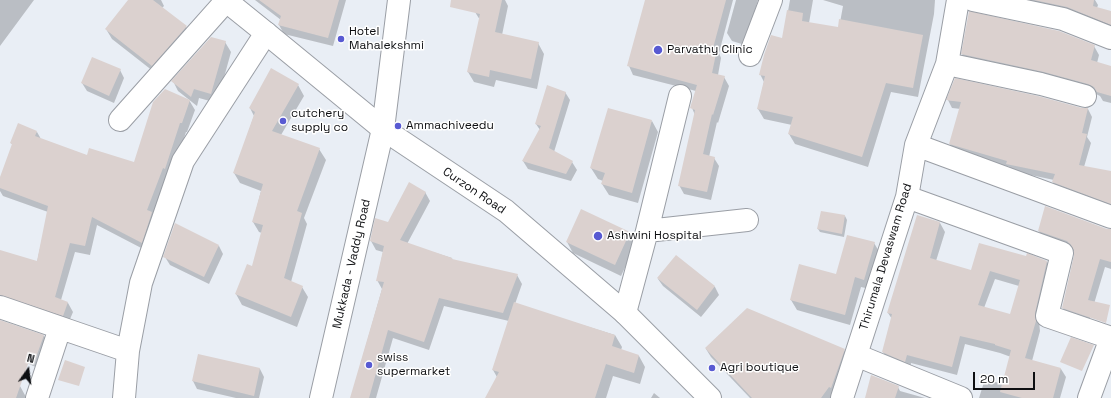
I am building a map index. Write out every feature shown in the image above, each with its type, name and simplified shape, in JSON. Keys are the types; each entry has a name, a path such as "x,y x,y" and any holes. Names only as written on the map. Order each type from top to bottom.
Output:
{"street":[{"name":"Curzon Road","path":"225,0 383,129 506,211 625,313 710,398"},
{"path":"120,120 225,0"},
{"name":"Mukkada - Vaddy Road","path":"322,398 383,129 399,0"},
{"path":"750,55 771,0"},
{"name":"Thirumala Devaswam Road","path":"842,398 907,197 916,145 947,64 958,0"},
{"path":"973,0 1063,20 1111,38"},
{"path":"124,398 128,351 141,283 183,161 266,33"},
{"path":"947,64 1041,84 1085,96"},
{"path":"625,313 680,96"},
{"path":"916,145 1111,217"},
{"path":"907,197 1062,253 1047,316 1111,338 1089,398"},
{"path":"647,231 748,220"},
{"path":"0,307 128,351"},
{"path":"37,398 60,328"},
{"path":"856,355 961,398"}],"building":[{"path":"128,0 153,0 187,26 152,66 105,29"},
{"path":"259,0 339,0 328,38 278,25 281,16"},
{"path":"451,0 502,0 495,32 539,42 531,79 490,70 489,77 467,72 480,14 450,7"},
{"path":"645,0 726,0 713,48 717,49 712,73 725,76 713,115 712,114 703,154 715,157 707,192 678,186 695,110 690,108 697,85 627,66"},
{"path":"1034,0 1094,0 1093,6 1111,11 1111,25 1067,7"},
{"path":"787,10 803,13 802,21 838,27 839,19 923,35 913,88 886,83 862,157 788,134 793,117 757,109 765,76 759,75 764,55 771,35 782,38"},
{"path":"969,11 1059,31 1095,45 1091,60 1111,66 1111,96 1097,92 1094,87 1088,84 1044,72 961,54"},
{"path":"211,37 226,41 211,94 194,89 191,97 171,81"},
{"path":"92,57 121,69 109,96 81,83"},
{"path":"271,68 299,84 272,131 320,148 297,211 302,213 284,278 303,286 291,317 235,294 247,264 252,266 263,225 252,222 263,184 233,173 255,112 249,108"},
{"path":"955,78 1038,96 1082,108 1088,108 1082,133 1087,134 1079,165 1111,171 1111,204 1052,182 1055,174 1006,164 1007,161 949,144 961,102 946,100"},
{"path":"547,85 566,92 549,148 573,161 566,174 522,161 541,126 535,124"},
{"path":"165,89 190,100 182,123 180,123 165,169 163,168 147,210 152,212 142,243 92,217 85,246 70,243 55,297 68,302 63,316 0,295 0,250 37,261 48,206 0,188 0,177 12,144 10,143 18,123 37,131 35,136 87,155 89,148 134,162 153,102"},
{"path":"608,108 652,120 632,193 601,184 605,173 590,168"},
{"path":"409,182 426,192 400,240 452,259 518,274 503,313 439,298 424,342 388,330 369,398 350,398 384,282 376,281 384,246 370,241 375,218 388,222"},
{"path":"1045,206 1107,229 1111,229 1111,262 1100,259 1088,300 1110,305 1106,323 1062,308 1074,256 1074,250 1067,241 1038,231"},
{"path":"581,209 630,232 615,265 566,242"},
{"path":"821,211 845,215 842,234 817,229"},
{"path":"917,215 940,222 930,258 971,270 979,243 1026,256 1027,253 1047,261 1035,313 1036,321 1025,358 1061,368 1053,398 1022,398 1000,392 1011,350 995,344 960,336 952,367 907,355 905,362 882,352 892,314 887,313","holes":["990,271 1020,280 1010,314 978,305"]},
{"path":"175,223 219,245 204,277 163,257"},
{"path":"847,235 875,242 864,280 855,277 845,315 790,300 799,264 836,274"},
{"path":"676,255 715,286 697,310 657,278"},
{"path":"514,302 615,335 612,346 639,355 634,373 606,364 595,398 485,398 499,372 492,370"},
{"path":"747,308 845,349 831,388 829,387 821,398 752,398 705,348"},
{"path":"0,320 44,335 35,360 30,358 16,398 0,398"},
{"path":"1071,337 1094,345 1082,371 1060,362"},
{"path":"198,354 260,368 254,396 192,381"},
{"path":"65,360 85,367 79,386 58,380"},
{"path":"871,375 899,386 895,398 865,398"}],"place":[{"name":"Hotel Mahalekshmi","path":"341,39"},
{"name":"Parvathy Clinic","path":"658,50"},
{"name":"cutchery supply co","path":"283,121"},
{"name":"Ammachiveedu","path":"398,126"},
{"name":"Ashwini Hospital","path":"598,236"},
{"name":"swiss supermarket","path":"369,365"},
{"name":"Agri boutique","path":"712,368"}]}
